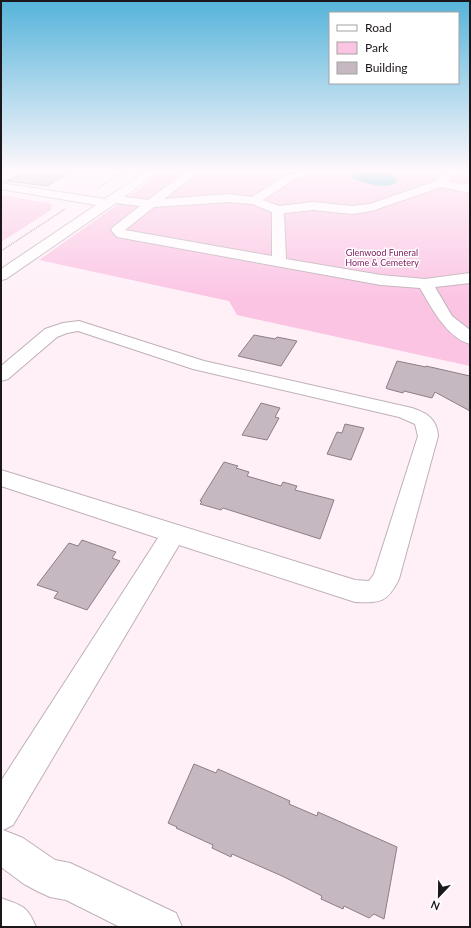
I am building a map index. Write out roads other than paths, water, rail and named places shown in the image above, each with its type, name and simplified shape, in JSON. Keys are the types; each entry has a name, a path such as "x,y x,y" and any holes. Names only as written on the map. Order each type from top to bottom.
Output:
{"street":[{"path":"1,276 94,212"},
{"path":"141,212 124,223 118,230 122,234 374,279 424,284 470,278"},
{"path":"278,212 279,262"},
{"path":"424,284 446,319 470,339"},
{"path":"1,375 51,334 63,328 79,326 199,365 405,412 421,418 428,426 428,436 386,579 375,592 355,591 172,534 1,478"},
{"path":"1,813 172,534"},
{"path":"1,847 10,851 37,871 50,878 70,882 162,927"},
{"path":"1,917 10,921 16,927"}],"park label":[{"name":"Glenwood Funeral Home & Cemetery","path":"382,258"}]}
